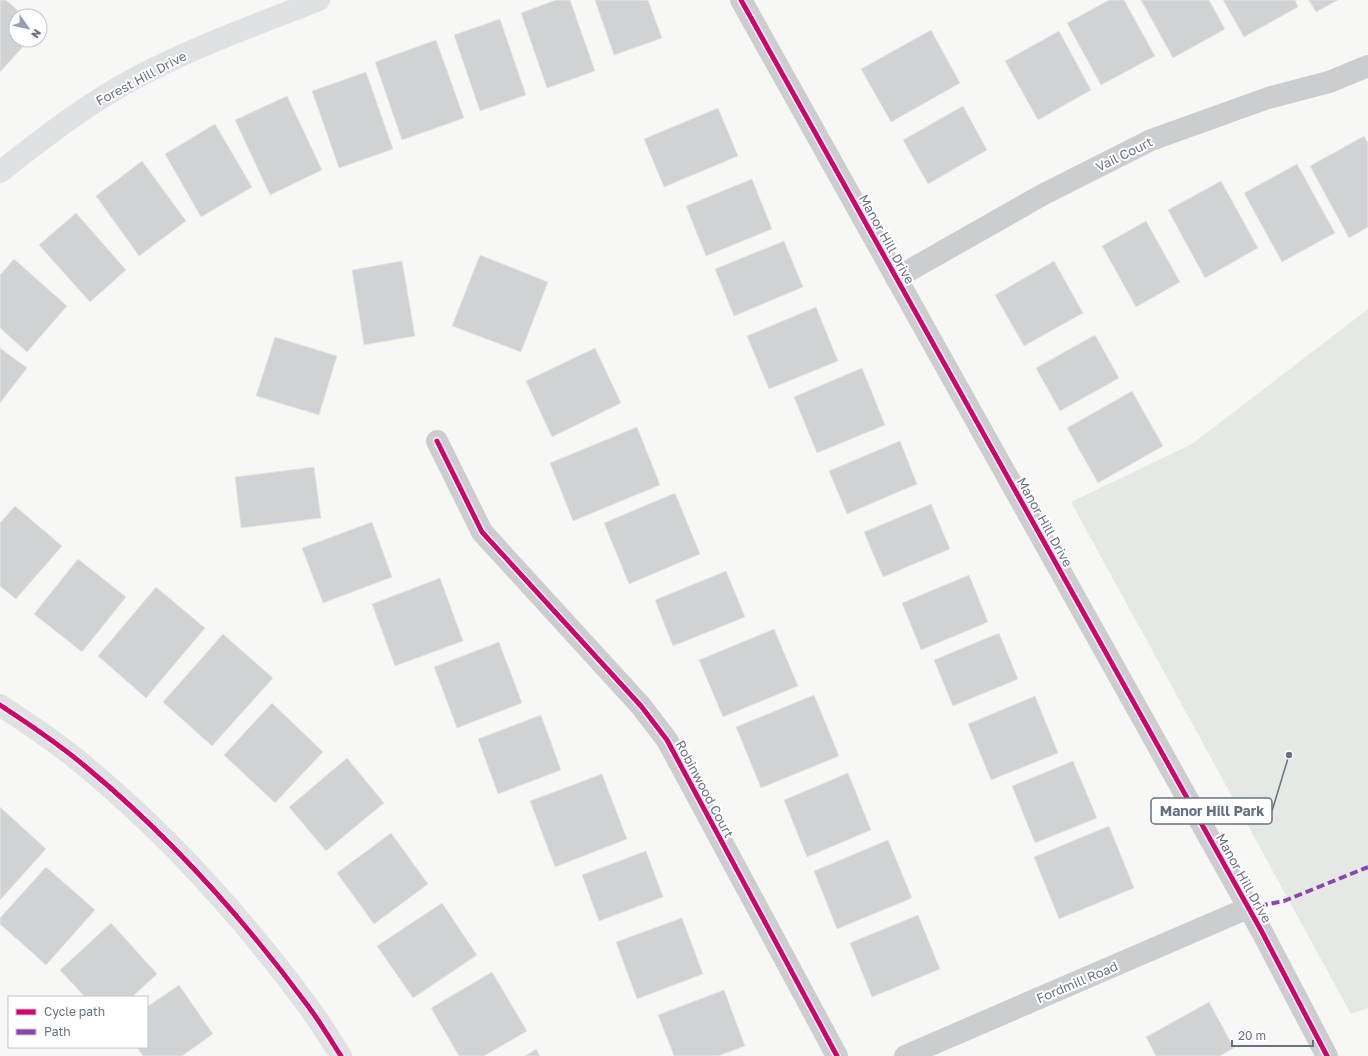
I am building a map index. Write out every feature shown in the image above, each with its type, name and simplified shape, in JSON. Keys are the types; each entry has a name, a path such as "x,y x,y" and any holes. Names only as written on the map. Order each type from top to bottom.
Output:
{"street":[{"name":"Forest Hill Drive","path":"0,172 86,108 149,70 194,50 319,0"},
{"name":"Manor Hill Drive","path":"741,0 1248,908 1327,1056"},
{"name":"Vail Court","path":"896,278 1044,194 1151,140 1268,98 1329,82 1368,66"},
{"name":"Robinwood Court","path":"437,441 482,532 640,706 667,740 837,1056"},
{"path":"0,704 85,766 138,813 196,871 262,947 308,1006 341,1056"},
{"name":"Fordmill Road","path":"905,1056 1248,908"}],"shaded area":[{"path":"1368,309 1368,1008 1351,1014 1071,502 1192,444"}],"building":[{"path":"0,0 6,0 15,8 8,8 8,48 22,48 0,72"},
{"path":"556,0 570,0 595,71 547,88 521,13"},
{"path":"595,0 648,0 662,38 614,55"},
{"path":"1109,0 1124,0 1155,56 1101,85 1067,23"},
{"path":"1141,0 1209,0 1225,29 1173,58"},
{"path":"1223,0 1295,0 1298,7 1244,37"},
{"path":"1309,0 1338,0 1316,12"},
{"path":"500,19 526,95 480,111 454,35"},
{"path":"931,30 960,83 891,122 861,69"},
{"path":"1059,31 1091,90 1038,120 1005,61"},
{"path":"436,40 464,118 402,140 375,62"},
{"path":"366,72 393,149 339,168 312,91"},
{"path":"287,96 322,170 270,195 235,120"},
{"path":"963,106 987,150 928,184 903,140"},
{"path":"718,108 738,156 664,187 644,139"},
{"path":"215,124 252,187 201,217 165,154"},
{"path":"1364,136 1368,143 1368,227 1349,238 1310,166"},
{"path":"142,161 186,221 139,256 96,196"},
{"path":"1297,164 1335,233 1282,262 1244,193"},
{"path":"752,179 772,229 706,256 686,206"},
{"path":"1221,181 1258,248 1205,278 1168,210"},
{"path":"76,213 126,270 90,302 39,245"},
{"path":"1146,221 1180,282 1136,307 1102,246"},
{"path":"784,241 803,287 734,316 715,269"},
{"path":"480,255 548,282 521,352 452,326"},
{"path":"14,259 67,306 27,352 0,328 0,275"},
{"path":"402,261 415,336 364,345 352,270"},
{"path":"1054,261 1083,313 1024,346 995,295"},
{"path":"816,307 838,361 769,389 747,336"},
{"path":"1095,335 1119,378 1060,411 1036,368"},
{"path":"275,337 337,356 319,415 256,396"},
{"path":"0,348 27,368 0,403"},
{"path":"595,348 621,403 552,437 526,381"},
{"path":"862,368 885,425 817,453 794,397"},
{"path":"1132,391 1163,446 1098,483 1067,428"},
{"path":"637,427 660,485 573,521 550,463"},
{"path":"900,441 917,484 847,514 829,471"},
{"path":"314,467 321,518 241,528 235,477"},
{"path":"675,493 700,554 629,584 604,523"},
{"path":"931,504 950,549 883,577 864,532"},
{"path":"15,506 62,546 16,599 0,586 0,523"},
{"path":"372,522 392,577 323,603 302,548"},
{"path":"78,559 126,597 82,652 34,614"},
{"path":"726,571 745,617 673,646 655,600"},
{"path":"969,575 988,622 921,650 902,603"},
{"path":"440,578 463,641 395,666 372,604"},
{"path":"156,587 205,628 146,698 98,656"},
{"path":"774,629 798,686 723,717 699,660"},
{"path":"999,633 1018,679 953,706 934,660"},
{"path":"223,634 273,678 212,746 163,702"},
{"path":"499,642 522,703 457,728 434,667"},
{"path":"814,695 839,756 761,788 736,727"},
{"path":"1035,696 1058,753 991,780 968,724"},
{"path":"272,703 323,752 275,803 224,755"},
{"path":"541,715 561,770 498,794 478,739"},
{"path":"347,758 384,803 326,851 289,807"},
{"path":"1073,761 1097,818 1035,843 1012,786"},
{"path":"848,773 871,830 807,857 784,800"},
{"path":"602,774 627,839 555,867 530,801"},
{"path":"0,807 46,849 0,900"},
{"path":"1109,826 1134,888 1059,919 1034,857"},
{"path":"391,833 428,884 374,924 337,873"},
{"path":"888,840 912,898 837,929 814,871"},
{"path":"646,851 663,897 599,921 582,875"},
{"path":"46,867 95,910 46,965 0,924 0,918"},
{"path":"442,903 477,955 413,998 377,946"},
{"path":"918,915 940,969 872,997 850,943"},
{"path":"682,918 703,974 637,999 616,942"},
{"path":"111,923 157,974 133,996 84,996 60,970"},
{"path":"492,972 527,1031 484,1056 459,1056 431,1008"},
{"path":"179,985 213,1034 182,1056 143,1056 138,1048 148,1048 148,1006"},
{"path":"724,990 745,1046 718,1056 674,1056 658,1015"},
{"path":"1209,1002 1234,1048 1220,1056 1156,1056 1146,1037"},
{"path":"536,1049 540,1056 525,1056"}],"marked path":[{"path":"1248,908 1284,901 1368,867"}],"cycle path":[{"path":"741,0 1262,932 1327,1056"},
{"path":"437,441 482,532 641,706 667,740 837,1056"},
{"path":"0,705 44,734 76,759 117,793 176,850 204,879 258,941 321,1024 341,1056"}],"place":[{"name":"Manor Hill Park","path":"1289,755"}]}
